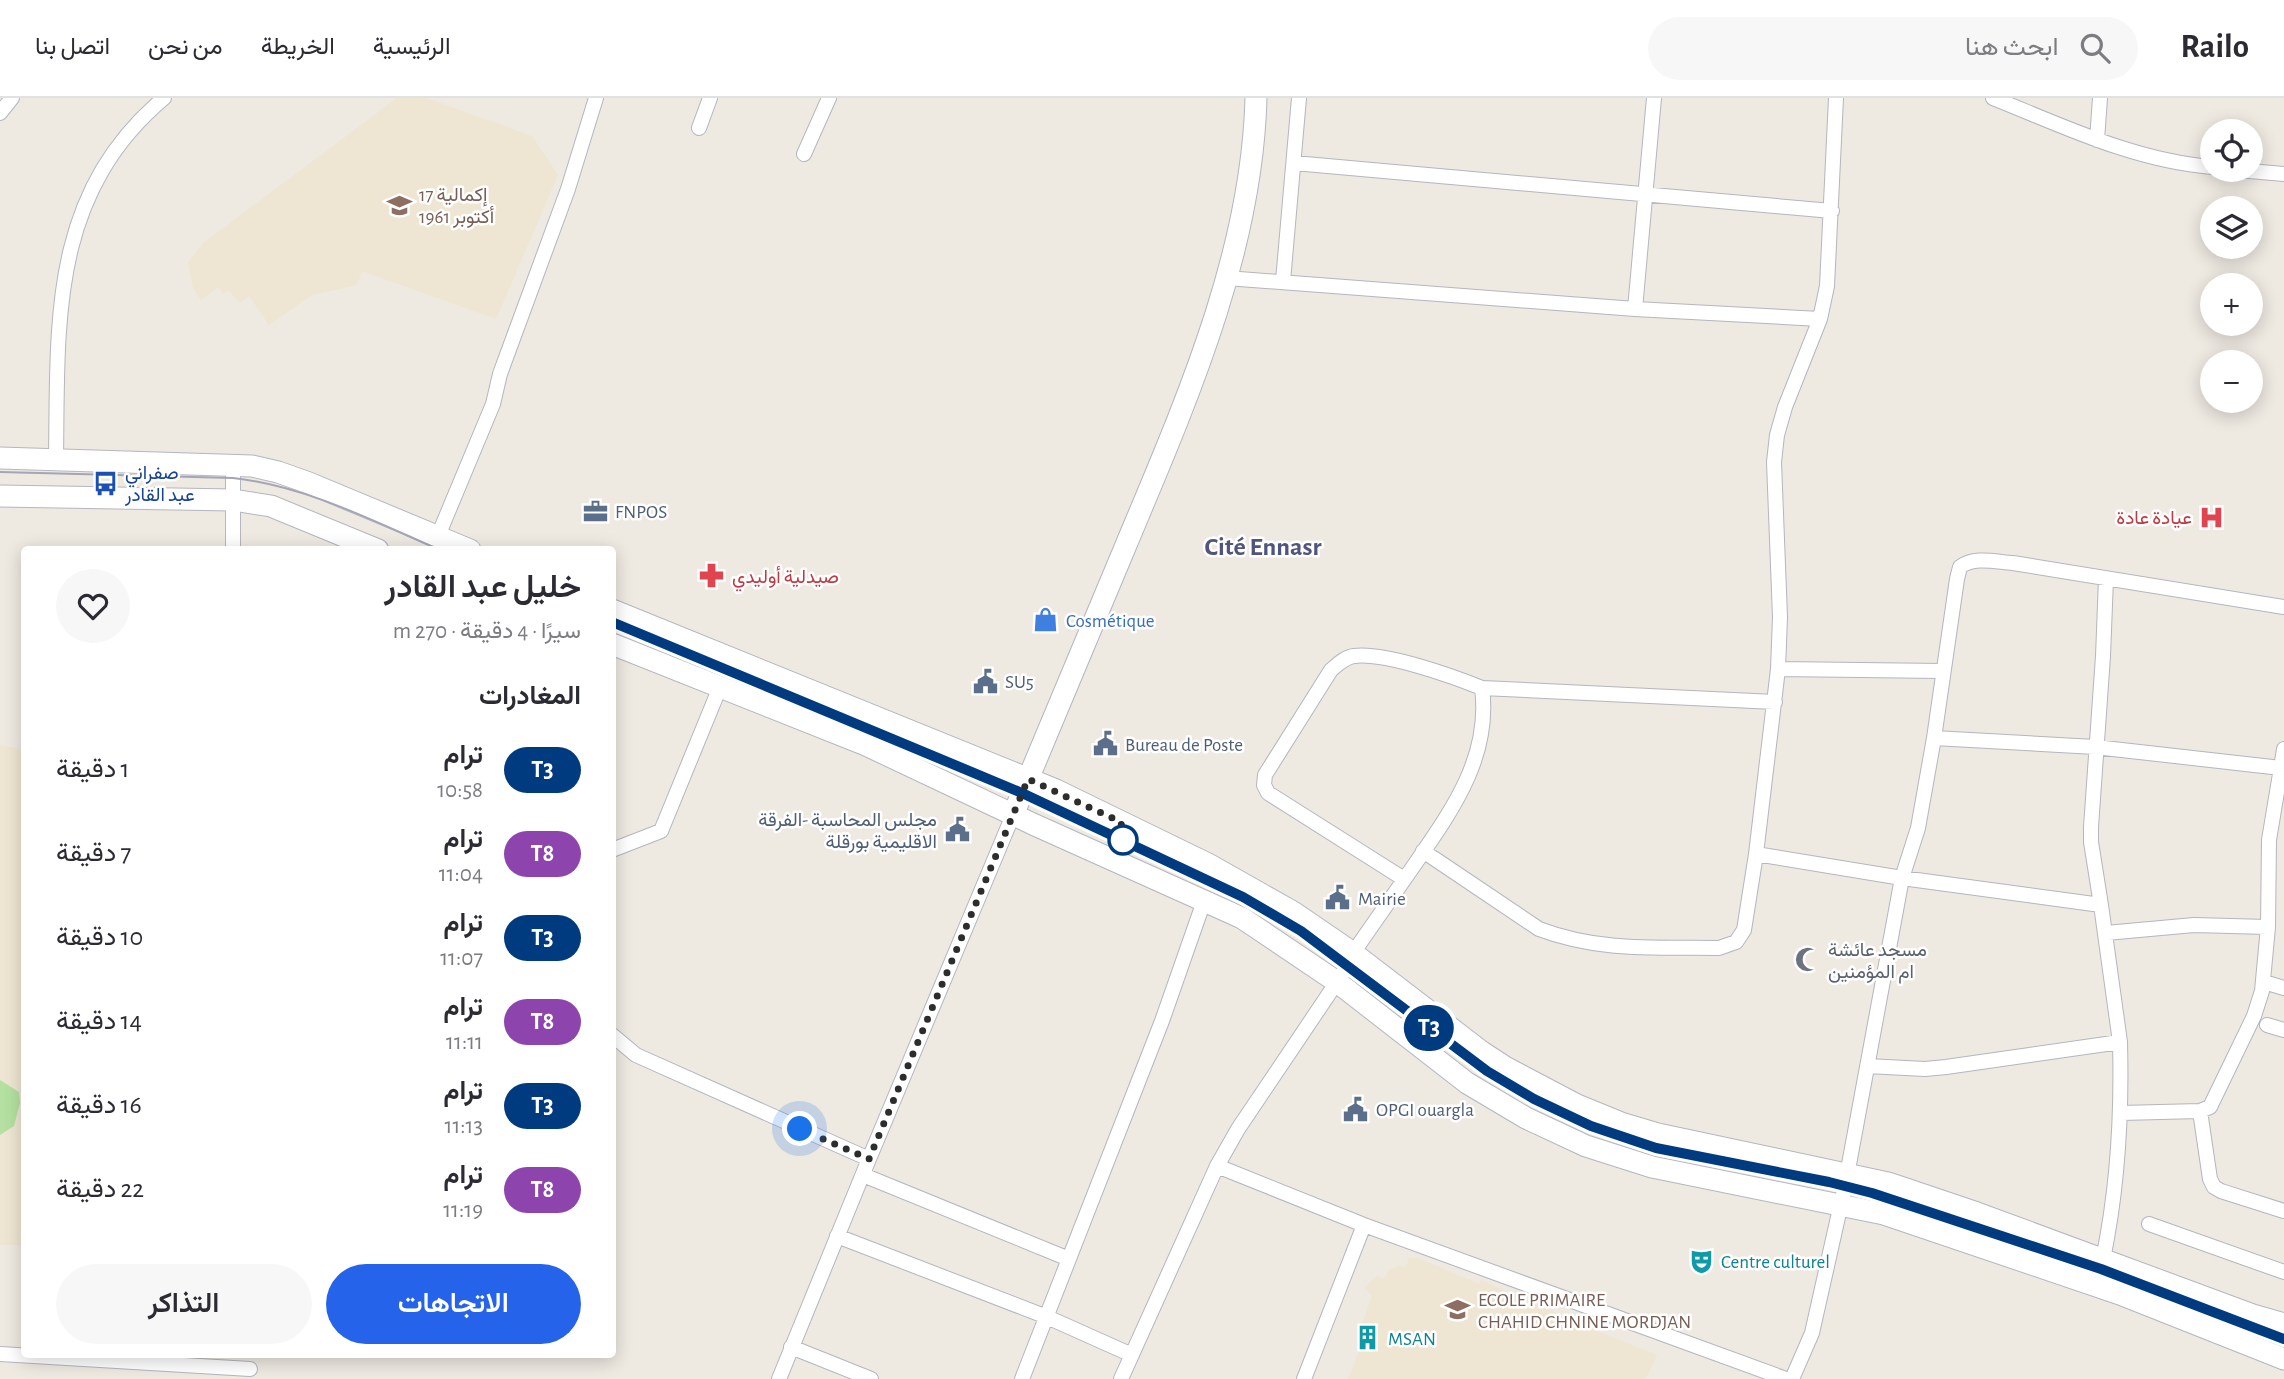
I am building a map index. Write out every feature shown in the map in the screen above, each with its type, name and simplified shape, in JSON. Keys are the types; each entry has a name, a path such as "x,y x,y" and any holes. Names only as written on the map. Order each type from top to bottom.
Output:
{"street":[{"path":"0,113 12,98"},
{"path":"438,536 493,404 500,374 568,189 596,98"},
{"path":"698,128 710,98"},
{"path":"804,153 829,98"},
{"path":"779,1379 1154,479 1192,380 1226,278 1242,209 1252,149 1256,98"},
{"path":"1283,281 1299,98"},
{"path":"1635,309 1654,98"},
{"path":"1423,851 1539,929 1559,936 1598,945 1719,948 1736,942 1744,930 1778,669 1780,606 1774,462 1777,435 1785,408 1820,319 1827,286 1836,98"},
{"path":"1993,98 2097,140 2143,154 2200,165"},
{"path":"2097,140 2100,98"},
{"path":"56,459 58,324 68,264 81,211 106,163 158,100"},
{"path":"1294,163 1832,211"},
{"path":"2263,172 2284,174"},
{"path":"1226,278 1635,309 1820,319"},
{"path":"0,458 233,464 278,472 461,546"},
{"path":"233,464 233,546"},
{"path":"0,496 233,500 271,506 368,546"},
{"path":"1792,1379 1812,1333 1841,1205 1902,878 1918,828 1957,579 1963,564 1981,560 2284,607"},
{"path":"2103,1259 2116,1184 2121,1113 2120,1042 2091,842 2106,579"},
{"path":"616,612 1028,779 1208,864 1293,912 1353,953 1482,1052 1543,1089 1577,1105 1621,1123 1658,1134 1847,1172 1888,1183 2284,1324"},
{"path":"616,646 866,745 1261,929 1337,982 1467,1083 1526,1118 1566,1137 1599,1151 1652,1167 1884,1214 2120,1294 2284,1359"},
{"path":"1404,879 1268,793 1264,785 1265,775 1331,670 1352,656 1368,656 1448,674 1482,688 1774,702"},
{"path":"1778,669 1942,671"},
{"path":"616,848 661,831 720,687"},
{"path":"1121,1379 1217,1166 1265,1087 1337,982 1353,953 1456,804 1476,761 1484,715 1482,688"},
{"path":"1934,738 2095,747 2281,768"},
{"path":"2121,1113 2200,1111 2212,1105 2254,1016 2264,982 2284,749"},
{"path":"1756,854 1902,878 2101,905"},
{"path":"1023,1379 1162,1021 1205,901"},
{"path":"2106,933 2194,925 2268,927"},
{"path":"2264,982 2284,988"},
{"path":"2267,1025 2284,1030"},
{"path":"616,1038 636,1055 869,1159"},
{"path":"1867,1066 1926,1069 2120,1042"},
{"path":"2200,1111 2212,1185 2221,1191 2284,1211"},
{"path":"1217,1166 1364,1225 1786,1379"},
{"path":"863,1175 1069,1259"},
{"path":"2149,1224 2284,1272"},
{"path":"1304,1379 1364,1225"},
{"path":"838,1236 1047,1317 1132,1355"},
{"path":"791,1347 871,1379"},
{"path":"0,1354 21,1355"},
{"path":"67,1358 250,1369"}],"shaded area":[{"name":"إكمالية 17 أكتوبر 1961","path":"397,98 426,98 532,136 558,175 496,319 362,271 357,285 312,295 269,325 249,296 239,303 229,290 223,294 218,287 201,300 193,288 188,263 202,244"},
{"path":"0,745 21,749 21,1245 0,1245"},
{"name":"ECOLE PRIMAIRE CHAHID CHNINE MORDJAN","path":"1409,1258 1418,1258 1479,1284 1481,1280 1657,1355 1646,1379 1348,1379 1367,1332 1362,1324 1372,1296 1365,1288 1376,1276 1384,1279 1388,1271 1398,1266 1406,1267"}],"green space":[{"path":"0,1080 19,1092 20,1103 14,1126 0,1135"}],"tram line":[{"path":"0,472 233,478 260,482 339,506 431,546"},
{"path":"616,624 1022,793 1243,897 1301,931 1500,1080 1591,1126 1656,1148 1872,1193 2100,1269 2284,1339"},
{"name":"T3","path":"616,624 1022,793 1271,911 1348,965 1474,1063 1563,1114 1656,1148 1872,1193 2101,1269 2284,1339"}],"place":[{"name":"إكمالية 17 أكتوبر 1961","path":"399,205"},
{"name":"صفراني عبد القادر","path":"105,483"},
{"name":"FNPOS","path":"595,511"},
{"name":"عيادة عادة","path":"2212,517"},
{"name":"صيدلية أوليدي","path":"712,576"},
{"name":"Cosmétique","path":"1046,620"},
{"name":"SU5","path":"985,681"},
{"name":"Bureau de Poste","path":"1105,744"},
{"name":"مجلس المحاسبة -الفرقة الاقليمية بورقلة","path":"957,830"},
{"name":"Mairie","path":"1338,898"},
{"name":"مسجد عائشة ام المؤمنين","path":"1808,960"},
{"name":"OPGI ouargla","path":"1356,1109"},
{"name":"Centre culturel","path":"1701,1261"},
{"name":"ECOLE PRIMAIRE CHAHID CHNINE MORDJAN","path":"1458,1310"},
{"name":"MSAN","path":"1368,1338"}],"district":[{"name":"Cité Ennasr","path":"1263,546"}],"route":[{"path":"800,1129 869,1159 1028,779 1121,822 1123,840"}]}
